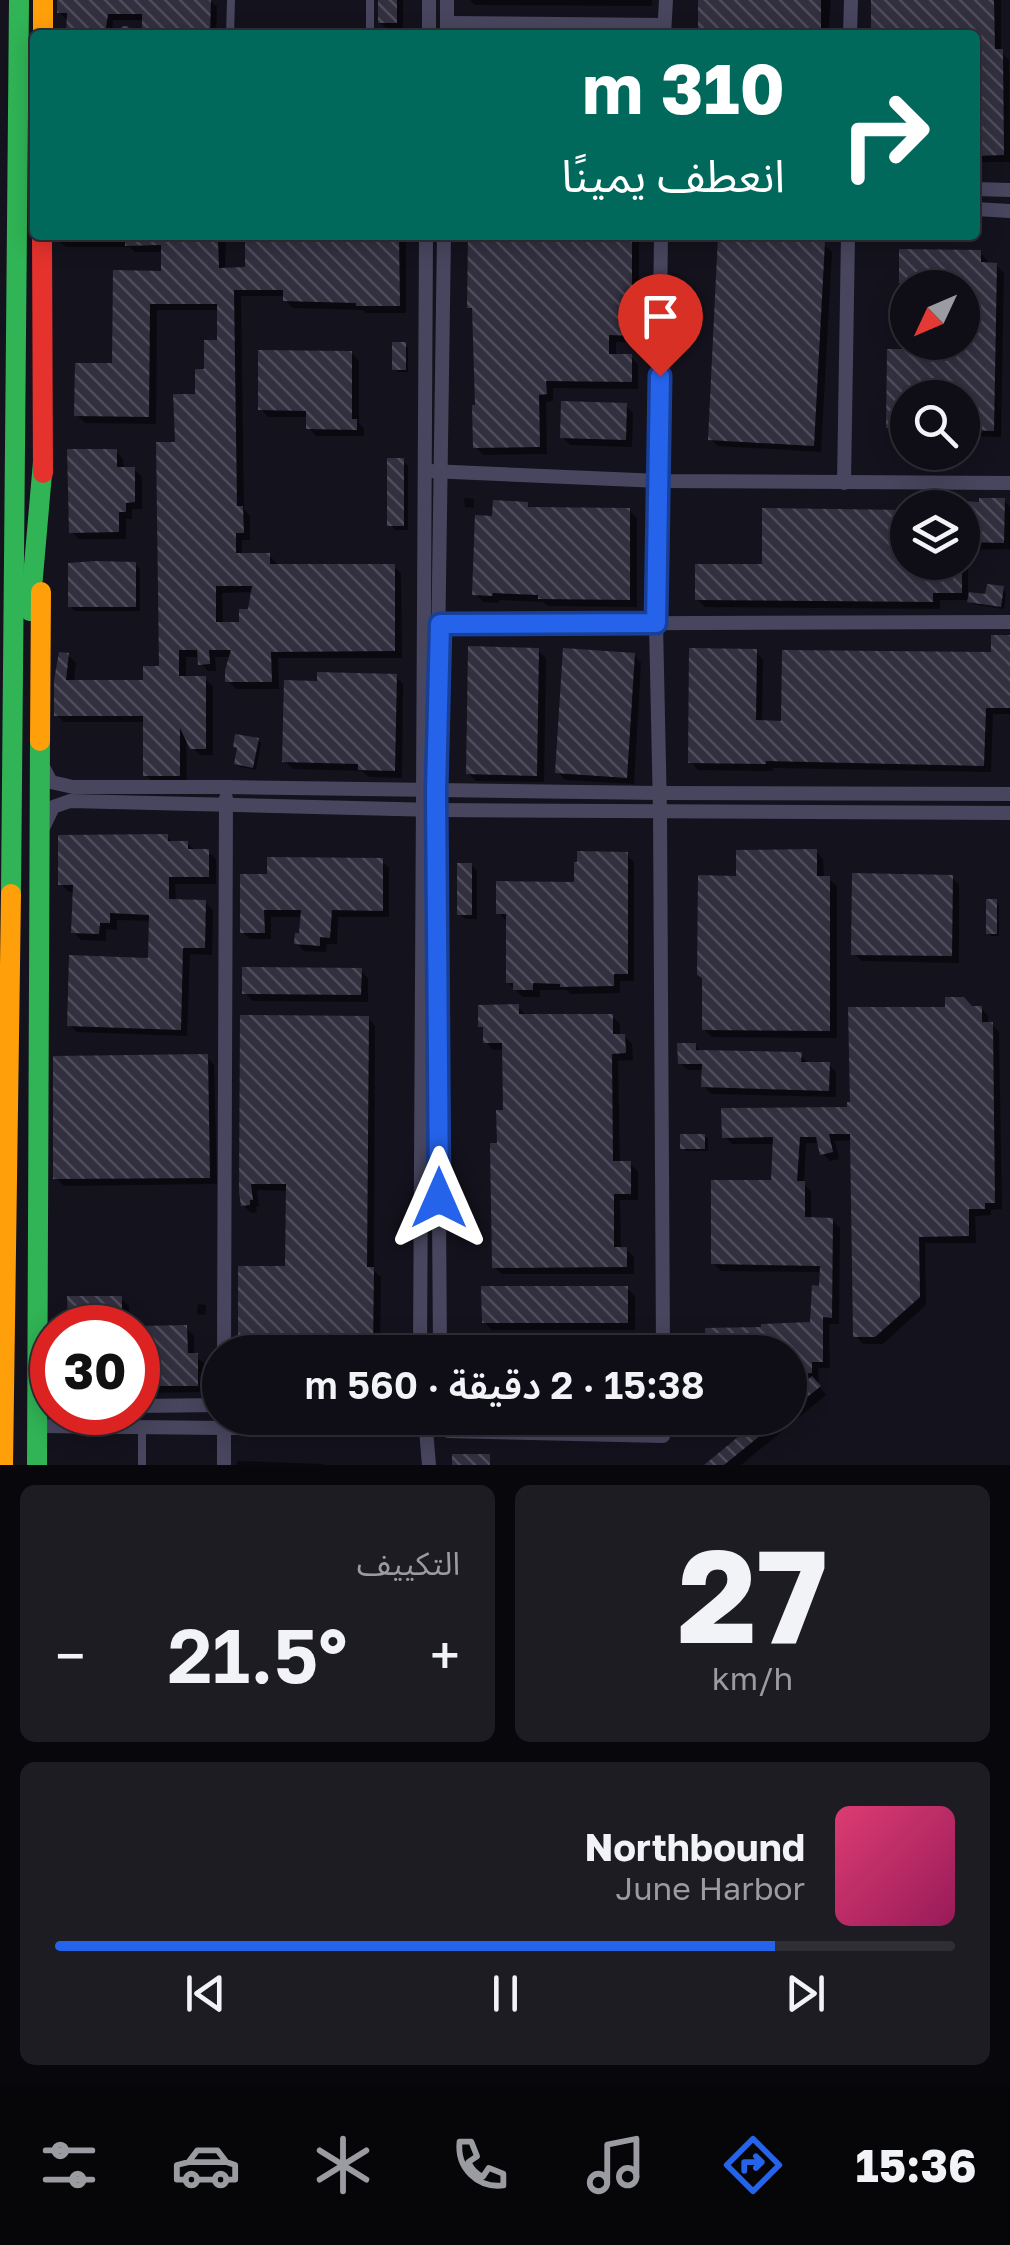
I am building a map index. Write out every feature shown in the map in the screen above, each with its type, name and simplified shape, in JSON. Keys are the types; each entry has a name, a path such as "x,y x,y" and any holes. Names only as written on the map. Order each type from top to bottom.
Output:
{"main road":[{"path":"3,1465 14,790 19,0"},
{"path":"43,0 43,30"},
{"path":"42,240 39,838 42,1305"},
{"path":"14,790 43,462"},
{"path":"37,1465 40,1435"}],"street":[{"path":"429,0 429,30"},
{"path":"448,0 447,29 664,30 666,0"},
{"path":"850,30 851,0"},
{"path":"980,189 1010,190"},
{"path":"980,210 1010,211"},
{"path":"426,240 440,624 430,791"},
{"path":"440,1335 430,791 432,472 444,240"},
{"path":"662,240 656,623 663,1335"},
{"path":"844,483 848,240"},
{"path":"432,472 660,481 1010,483"},
{"path":"440,624 1010,622"},
{"path":"40,762 51,782 73,787 1010,794"},
{"path":"224,1335 226,786"},
{"path":"511,790 518,809"},
{"path":"39,838 53,807 70,801 660,812 1010,813"},
{"path":"420,1335 430,809"},
{"path":"160,1406 202,1405"},
{"path":"160,1426 202,1424"},
{"path":"224,1435 224,1465"},
{"path":"425,1435 429,1465"},
{"path":"610,1435 664,1435"}],"lane":[{"path":"230,30 231,0"},
{"path":"370,0 370,30"},
{"path":"142,1435 142,1465"}],"building":[{"path":"57,0 211,0 210,30 142,30 142,14 108,14 106,30 66,30 67,13 57,13"},
{"path":"378,0 397,0 397,23 378,23"},
{"path":"698,0 821,0 821,30 698,30"},
{"path":"871,0 994,0 995,49 1003,49 1004,155 980,156 980,30 871,30"},
{"path":"125,240 218,240 219,268 245,267 245,240 399,240 400,306 283,301 283,290 234,290 237,506 243,506 244,533 236,533 236,553 270,553 270,564 395,564 395,651 271,652 272,682 225,682 231,650 209,650 210,664 198,665 197,650 179,650 179,676 206,676 206,749 190,749 180,728 180,776 143,776 143,716 54,716 59,652 69,653 66,680 143,680 143,666 159,666 156,442 175,442 173,394 195,394 195,369 204,369 204,340 217,340 217,304 150,304 149,417 74,416 75,363 112,363 113,270 161,271 161,245 125,246","holes":["216,586 252,586 248,609 239,609 239,622 216,622"]},
{"path":"468,240 632,240 632,336 609,335 609,354 632,354 632,382 546,381 547,394 539,395 540,447 473,448 472,308 467,308"},
{"path":"718,240 825,242 814,446 708,440"},
{"path":"899,249 981,250 981,262 997,263 994,431 980,431 980,380 890,380 890,428 886,428 887,349 890,360 980,360 980,270 899,270"},
{"path":"392,342 406,342 406,370 392,370"},
{"path":"258,350 352,351 352,419 357,419 357,430 306,429 306,411 258,410"},
{"path":"561,401 627,403 626,440 560,438"},
{"path":"67,449 117,449 117,467 135,467 135,502 126,503 126,512 119,512 119,532 69,533"},
{"path":"387,458 404,458 404,526 387,526"},
{"path":"980,498 1005,498 1004,543 980,542"},
{"path":"493,500 528,502 528,507 630,508 630,600 472,595 475,515 492,516"},
{"path":"762,508 890,510 890,580 962,580 962,593 933,593 933,602 695,600 695,564 762,564"},
{"path":"136,562 136,607 68,607 68,563"},
{"path":"987,584 1004,586 1001,607 967,602 969,592 985,594"},
{"path":"991,635 1010,635 1010,708 986,708 984,766 688,763 689,648 757,649 756,720 781,721 782,650 991,652"},
{"path":"468,646 539,648 537,776 466,774"},
{"path":"563,648 635,653 627,778 555,773"},
{"path":"317,672 397,674 395,771 358,770 358,764 282,762 284,680 317,681"},
{"path":"235,734 259,738 253,768 234,764"},
{"path":"168,834 168,841 188,841 188,849 209,849 209,877 169,877 169,899 206,900 205,948 183,948 181,1030 67,1026 69,955 148,958 149,915 110,913 110,923 100,923 99,934 71,933 73,885 58,885 58,835"},
{"path":"817,849 817,876 830,876 830,1031 702,1030 702,978 697,975 698,875 736,876 736,850"},
{"path":"577,851 628,852 628,974 614,974 614,986 533,983 533,990 513,990 513,983 506,983 506,914 496,914 496,881 574,882"},
{"path":"267,857 383,858 383,911 332,910 330,938 320,937 320,946 294,944 301,910 264,910 265,933 240,933 240,874 267,874"},
{"path":"457,863 472,863 472,915 457,915"},
{"path":"852,873 953,875 952,956 851,955"},
{"path":"986,899 997,899 997,934 986,934"},
{"path":"242,967 362,968 361,995 242,994"},
{"path":"945,997 964,997 972,1006 982,1006 982,1022 993,1022 995,1203 985,1203 985,1209 969,1209 969,1236 919,1237 920,1297 875,1337 853,1337 850,1134 829,1134 833,1152 820,1155 816,1137 800,1137 797,1181 805,1181 805,1217 833,1218 832,1318 823,1317 823,1362 812,1362 812,1373 807,1373 807,1335 705,1335 705,1328 810,1322 812,1285 819,1286 820,1266 711,1264 711,1180 771,1180 773,1137 722,1138 721,1108 847,1107 848,1007 945,1007"},
{"path":"519,1004 519,1014 613,1014 613,1034 625,1034 626,1053 612,1054 613,1161 631,1161 631,1194 614,1194 614,1247 627,1247 627,1267 492,1268 490,1143 497,1143 496,1110 503,1110 502,1043 483,1043 478,1005"},
{"path":"240,1015 369,1016 367,1267 374,1267 373,1335 238,1335 238,1266 285,1266 286,1184 251,1184 250,1205 241,1206"},
{"path":"677,1043 696,1043 696,1050 802,1052 801,1062 830,1062 829,1091 701,1087 702,1064 678,1064"},
{"path":"208,1054 210,1178 53,1179 53,1056"},
{"path":"680,1134 705,1134 705,1149 680,1149"},
{"path":"481,1286 628,1286 628,1323 482,1323"},
{"path":"67,1296 122,1296 122,1305 67,1305"},
{"path":"187,1325 188,1353 198,1353 198,1386 160,1386 160,1326"},
{"path":"812,1376 821,1386 807,1397 807,1380"},
{"path":"740,1435 761,1435 724,1465 704,1465"},
{"path":"452,1454 490,1454 490,1465 452,1465"}],"traffic: fast":[{"path":"11,894 19,0"},
{"path":"30,611 43,462"},
{"path":"37,1465 40,741"}],"traffic: slow":[{"path":"43,0 43,30"},
{"path":"40,741 41,592"},
{"path":"3,1465 11,894"}],"traffic: jam":[{"path":"42,240 43,473"}],"route":[{"path":"439,1198 436,791 440,624 656,623 660,376"}]}
